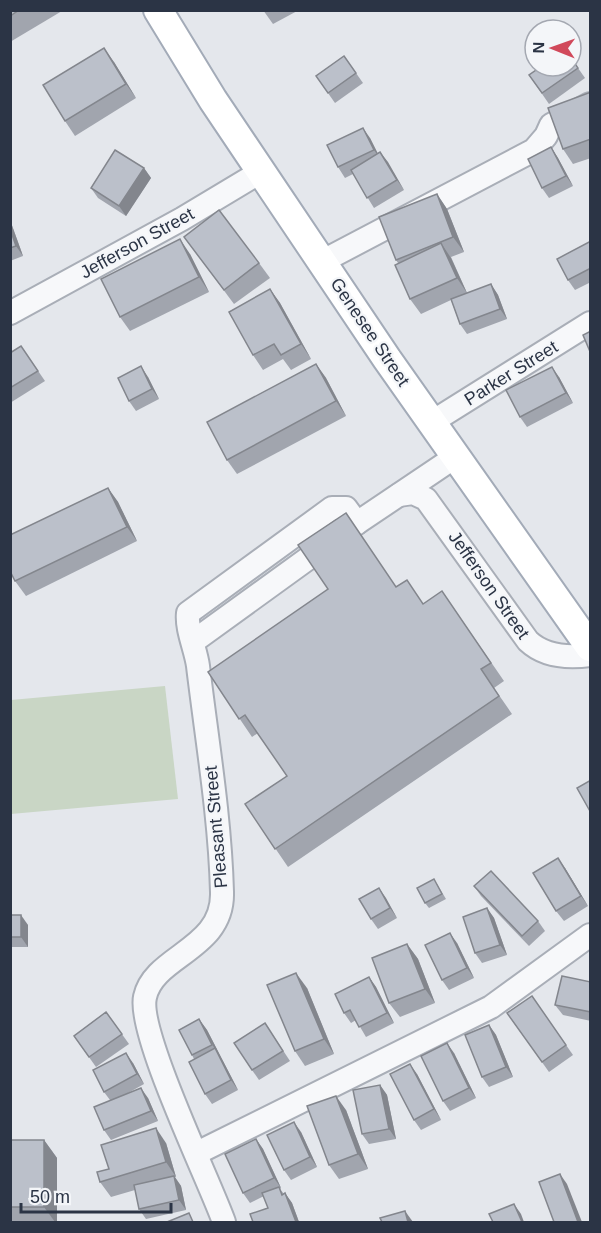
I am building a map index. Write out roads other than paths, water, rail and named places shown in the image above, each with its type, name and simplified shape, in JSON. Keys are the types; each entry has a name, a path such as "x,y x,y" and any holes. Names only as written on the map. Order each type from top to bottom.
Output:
{"main road":[{"name":"Genesee Street","path":"158,10 213,100 455,457 591,647"}],"street":[{"path":"323,261 534,150 551,125 591,104"},
{"name":"Jefferson Street","path":"10,313 182,219 262,171"},
{"name":"Parker Street","path":"432,422 591,323"},
{"name":"Pleasant Street","path":"224,1222 160,1065 144,1010 145,995 154,979 212,929 221,906 219,843 194,640 357,523 455,457"},
{"name":"Jefferson Street","path":"399,495 413,493 426,499 536,649 564,657 591,655"},
{"path":"197,1154 491,1007 591,935"}]}
